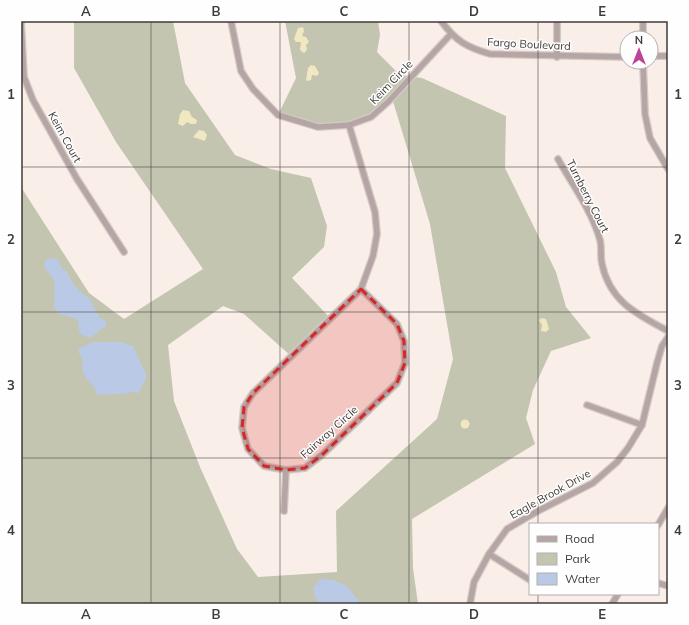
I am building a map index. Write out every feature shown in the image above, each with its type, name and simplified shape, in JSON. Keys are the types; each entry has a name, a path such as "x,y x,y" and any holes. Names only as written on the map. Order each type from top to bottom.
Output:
{"street":[{"name":"Keim Court","path":"21,21 24,77 33,100 77,179 124,252"},
{"name":"Keim Circle","path":"231,21 241,71 253,90 278,115 318,127 349,126 371,117 388,102 451,34"},
{"name":"Fargo Boulevard","path":"441,21 451,34 470,48 490,54 619,56"},
{"path":"557,21 557,56"},
{"path":"643,70 645,114 650,138 668,168"},
{"name":"Fairway Circle","path":"349,126 375,212 377,234 373,256 361,289 253,393 244,407 242,428 248,449 264,466 286,470 304,468 322,455 397,383 405,363 404,341 397,324 361,289"},
{"name":"Turnberry Court","path":"558,158 589,214 600,240 602,265 612,290 632,311 668,331"},
{"name":"Eagle Brook Drive","path":"470,604 474,582 489,554 508,529 538,511 587,486 604,474 628,448 642,425 662,346 668,337"},
{"path":"587,405 642,425"},
{"path":"284,511 286,470"},
{"path":"659,523 668,508"},
{"path":"489,554 529,579"},
{"path":"612,604 617,595"}],"highlighted area":[{"path":"361,289 397,324 404,341 405,363 397,383 322,455 305,468 286,470 264,466 248,449 242,428 244,407 253,393"}],"green space":[{"path":"74,21 173,21 185,83 235,155 271,169 311,178 327,226 324,247 292,278 331,319 291,356 244,314 223,306 168,345 174,401 200,467 237,549 258,577 337,572 336,511 437,419 453,359 430,224 392,98 371,117 348,126 325,126 301,122 278,115 296,78 285,21 378,21 380,35 377,52 400,75 422,78 506,116 505,168 556,272 566,307 591,338 551,351 533,390 526,418 535,444 412,519 413,568 418,604 21,604 21,187 89,293 124,319 203,269 116,142 74,68"}],"sand":[{"path":"303,27 304,31 302,36 306,37 309,42 306,45 307,50 304,53 300,50 301,42 296,42 294,39 298,28"},
{"path":"311,65 315,66 319,73 317,76 312,75 311,80 308,81 306,80 308,68"},
{"path":"183,110 189,111 192,117 197,120 196,124 187,122 183,126 178,124 180,114"},
{"path":"199,130 204,131 207,135 205,141 193,137"},
{"path":"542,318 546,319 549,329 546,332 541,331 542,325 539,320"},
{"path":"465,419 470,424 465,429 460,424"}],"water":[{"path":"53,258 57,259 63,270 67,271 76,287 89,298 100,318 106,321 106,326 90,338 80,333 77,319 59,314 54,308 54,282 45,266 45,260"},
{"path":"93,342 120,342 133,346 146,374 146,378 138,394 135,391 131,393 97,395 96,390 83,372 83,360 78,352 80,348"},
{"path":"320,579 333,580 347,586 361,604 320,604 315,597 313,588"}]}
